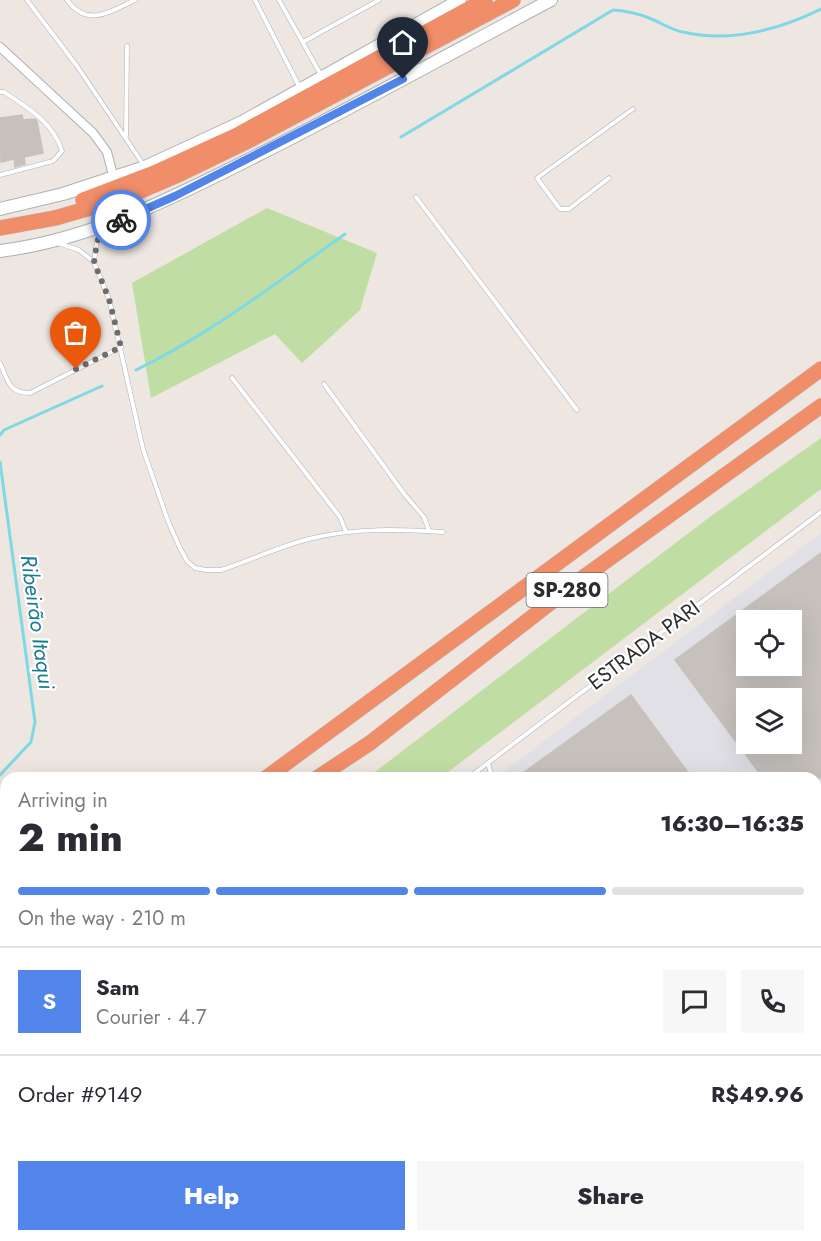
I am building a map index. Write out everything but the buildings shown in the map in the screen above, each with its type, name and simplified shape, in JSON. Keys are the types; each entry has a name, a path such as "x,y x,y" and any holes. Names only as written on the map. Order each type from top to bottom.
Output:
{"highway":[{"path":"0,220 85,200 163,169 237,135 485,0"},
{"path":"0,228 55,218 122,199 180,174 252,139 513,0"},
{"name":"SP-280","path":"274,772 821,369"},
{"name":"SP-280","path":"326,772 370,743 581,579 821,405"},
{"path":"339,772 370,743"}],"street":[{"path":"0,209 63,194 145,167 243,122 460,0"},
{"path":"0,251 104,227 175,196 296,136 550,0"},
{"path":"0,47 93,133 107,152 114,178"}],"lane":[{"path":"27,0 77,66 145,167"},
{"path":"66,0 80,13 94,16 108,13 135,0"},
{"path":"255,0 301,88"},
{"path":"279,0 322,76"},
{"path":"303,42 379,0"},
{"path":"126,136 127,46"},
{"path":"0,92 4,92 39,115 59,140 62,151 53,161 0,176"},
{"path":"609,178 564,210 560,209 537,178 633,109"},
{"path":"416,197 577,410"},
{"path":"94,262 97,242 104,227"},
{"path":"52,240 79,250 94,262 109,299 143,449 168,522 187,561 195,568 221,570 311,538 346,532 374,530 443,532"},
{"path":"0,363 10,387 19,393 30,393 121,347"},
{"path":"232,378 340,517 346,532"},
{"path":"324,384 405,495 424,517 429,531"},
{"name":"ESTRADA PARI","path":"476,772 821,512"},
{"path":"488,763 490,772"}],"shaded area":[{"path":"821,533 821,772 503,772"}],"green space":[{"path":"267,208 377,253 360,310 302,363 275,334 151,398 132,283"},
{"path":"821,438 821,489 448,772 375,772 711,516"}],"waterway":[{"name":"Ribeirão Itaqui","path":"401,137 613,10 640,15 679,31 718,36 771,28 821,9"},
{"name":"Ribeirão Itaqui","path":"136,370 217,324 345,234"},
{"name":"Ribeirão Itaqui","path":"0,435 4,430 102,386"},
{"name":"Ribeirão Itaqui","path":"0,462 35,722 31,742 3,772"}],"way so far":[{"path":"76,369 121,347 109,299 94,262 97,242 104,227 121,220"}],"route":[{"path":"121,220 175,196 403,79"}]}
